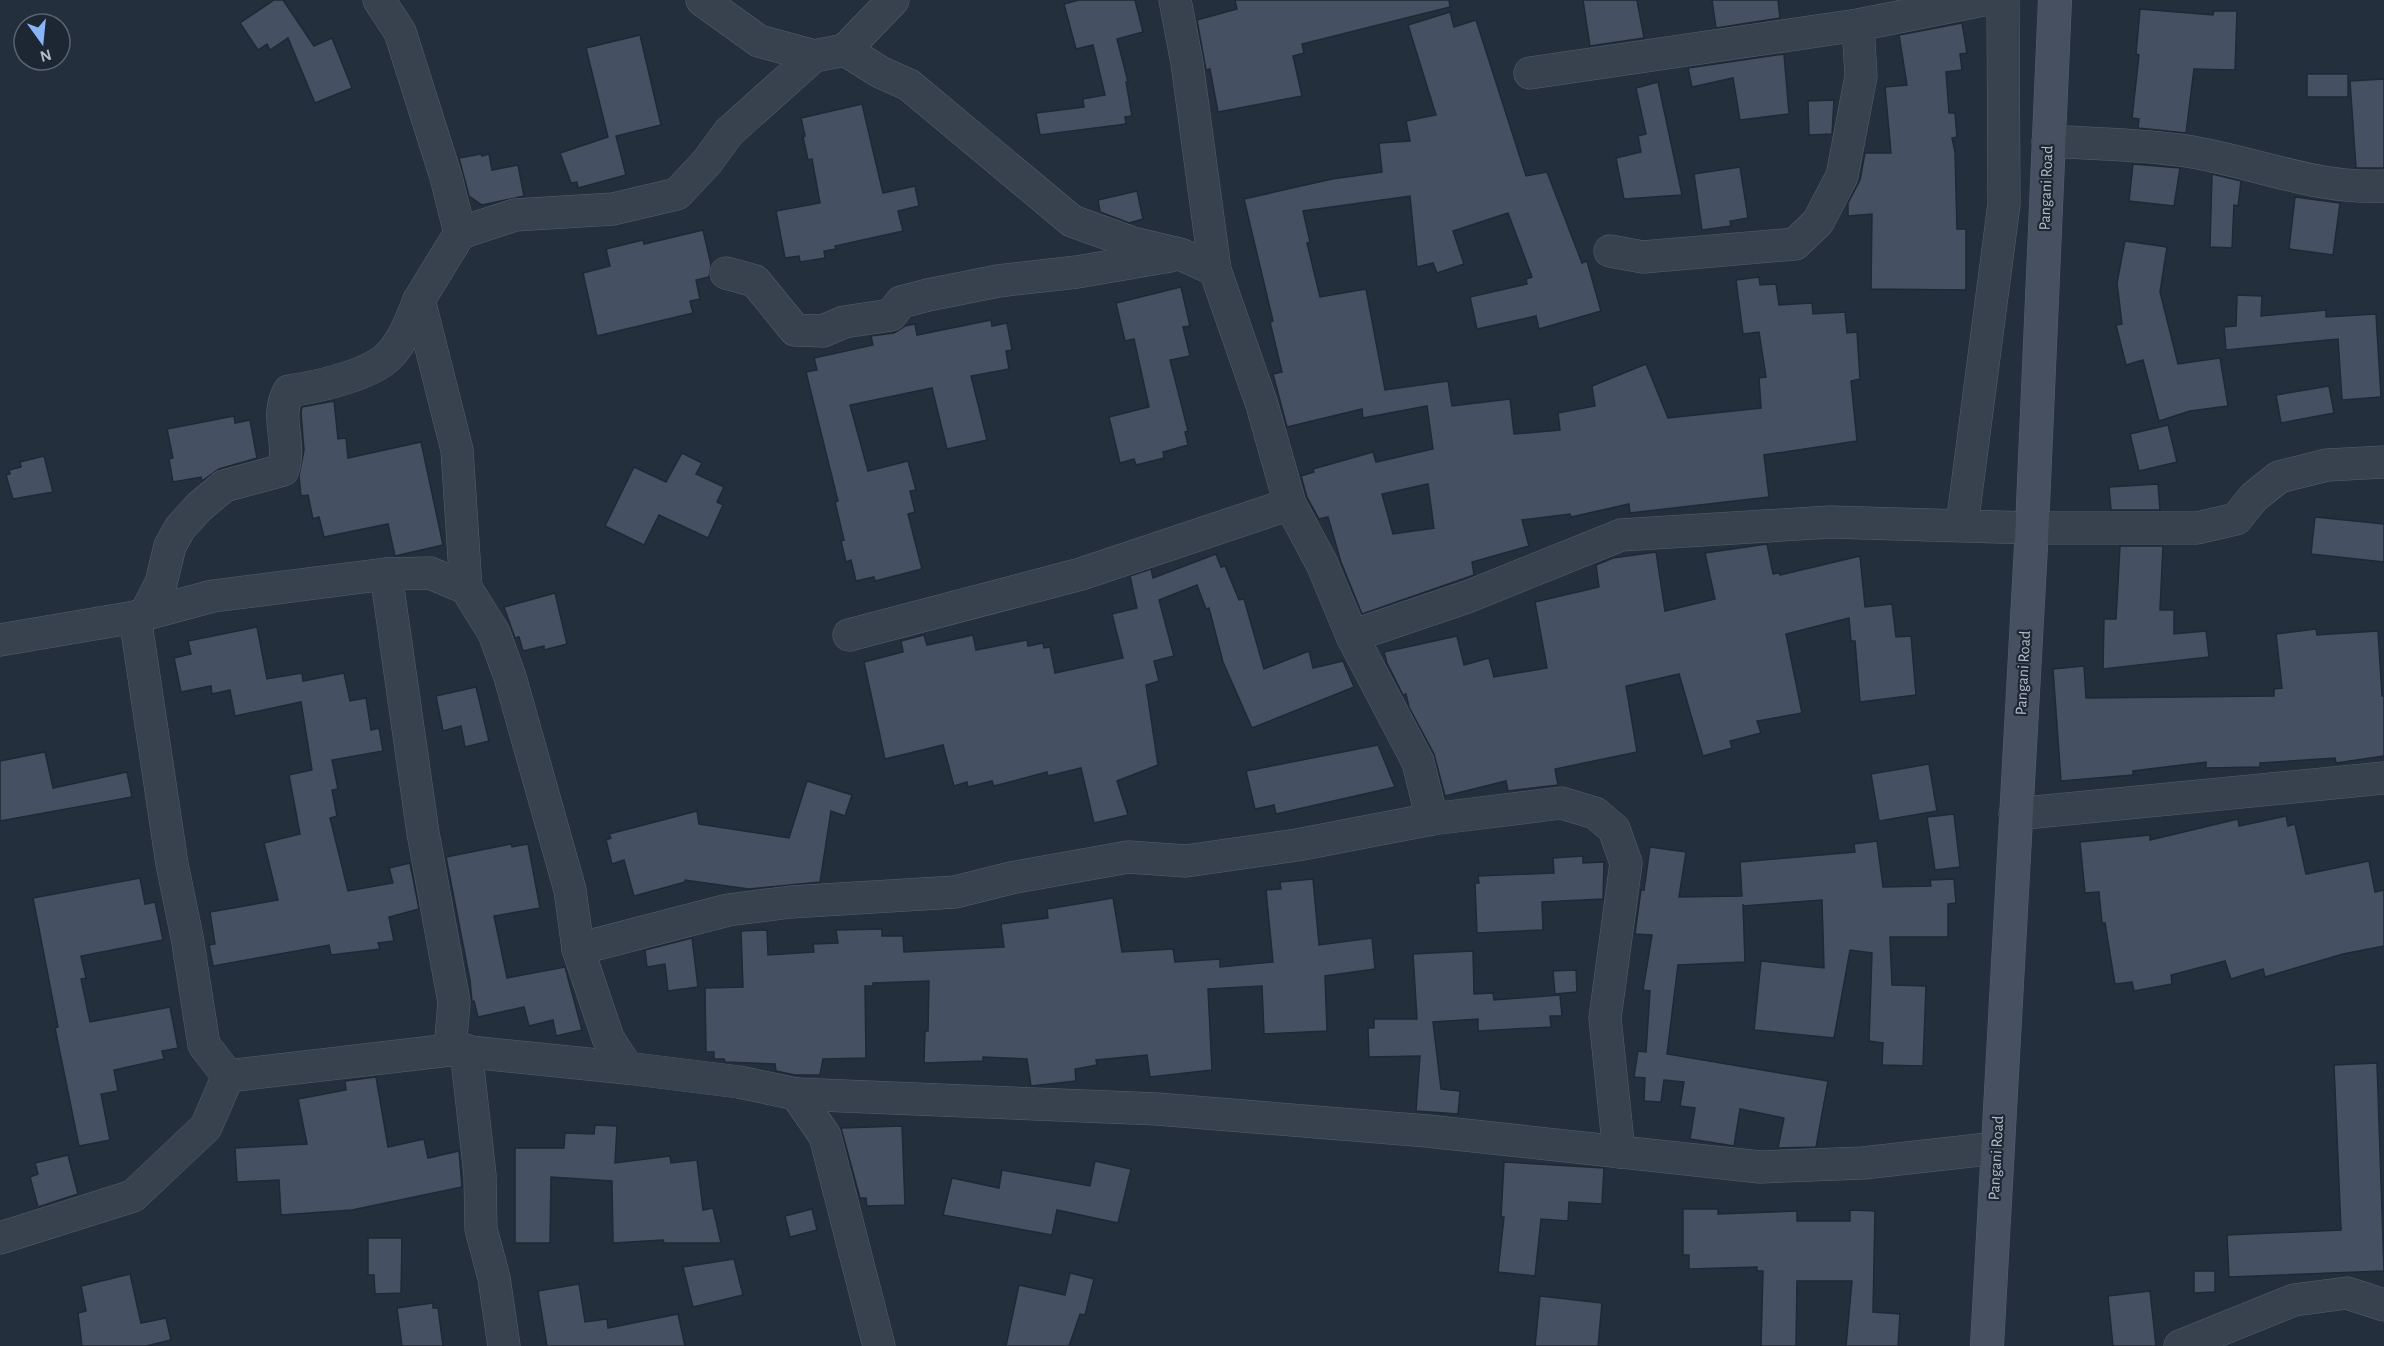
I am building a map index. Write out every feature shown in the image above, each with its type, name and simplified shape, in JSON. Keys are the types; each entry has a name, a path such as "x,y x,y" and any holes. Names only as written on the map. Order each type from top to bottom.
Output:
{"main road":[{"name":"Pangani Road","path":"1987,1346 1996,1148 2032,528 2055,0"}],"street":[{"path":"379,0 400,32 439,155 460,233"},
{"path":"702,0 759,41 814,56 845,50 893,0"},
{"path":"1175,0 1187,63 1215,270 1262,405 1290,504 1322,564 1352,636 1419,762 1432,819"},
{"path":"1530,73 1858,25 1983,0"},
{"path":"1962,525 2004,204 2003,0"},
{"path":"1610,251 1643,257 1795,244 1818,222 1842,177 1861,76 1858,25"},
{"path":"845,50 880,72 909,85 1071,221 1133,243 1180,254 1215,270"},
{"path":"228,1077 204,1045 187,937 172,864 140,616 161,583 170,546 180,528 199,507 224,486 283,470 288,456 282,422 282,403 289,391 310,388 363,371 384,360 410,323 419,300 460,233 515,215 613,209 677,194 707,162 729,132 814,56"},
{"path":"2049,141 2186,151 2302,178 2360,188 2384,186"},
{"path":"726,273 755,281 795,330 823,331 844,322 891,315 902,302 928,295 998,281 1077,272 1180,254"},
{"path":"419,300 457,450 466,588 494,633 510,677 570,890 578,949 608,1038 627,1068"},
{"path":"1352,636 1467,597 1621,535 1830,522 2032,528 2197,528 2236,519 2254,497 2279,477 2327,465 2384,462"},
{"path":"849,635 1081,574 1290,504"},
{"path":"9,634 140,616 213,596 386,574 430,573 466,588"},
{"path":"386,574 423,833 454,1002 458,1050 480,1175 481,1229 494,1278 504,1346"},
{"path":"2015,813 2384,778"},
{"path":"578,949 728,910 791,902 955,892 1011,878 1128,857 1186,861 1297,845 1432,819 1561,802 1595,813 1614,829 1626,863 1605,1018 1619,1152"},
{"path":"228,1077 458,1050 739,1082 795,1094 1157,1109 1427,1131 1760,1167 1863,1163 1996,1148"},
{"path":"0,1238 133,1196 206,1127 228,1077"},
{"path":"795,1094 825,1136 879,1346"},
{"path":"2180,1346 2294,1300 2347,1293 2384,1305"}],"building":[{"path":"274,0 283,0 314,46 332,38 352,88 315,103 288,38 270,50 267,44 258,50 240,23"},
{"path":"1079,0 1135,0 1143,32 1117,39 1128,82 1126,82 1132,116 1125,117 1126,124 1040,135 1036,113 1084,107 1083,99 1105,95 1093,45 1076,49 1064,4"},
{"path":"1235,0 1449,0 1450,7 1302,44 1304,53 1293,56 1302,96 1218,112 1210,69 1206,70 1197,20 1237,9"},
{"path":"1583,0 1637,0 1644,38 1590,46"},
{"path":"1712,0 1778,0 1780,18 1716,28"},
{"path":"2140,9 2213,15 2214,11 2237,11 2235,70 2194,69 2186,133 2138,128 2139,119 2132,118 2139,55 2136,54"},
{"path":"1450,12 1454,27 1476,20 1526,176 1547,172 1582,263 1587,261 1601,311 1539,329 1536,316 1477,329 1470,297 1527,284 1526,279 1532,277 1508,213 1453,231 1464,264 1437,273 1433,263 1417,267 1410,196 1303,211 1310,242 1307,243 1320,297 1366,289 1385,390 1448,381 1452,406 1510,399 1514,434 1560,430 1558,413 1595,406 1592,386 1646,364 1668,418 1761,408 1759,378 1766,377 1759,332 1743,334 1736,280 1759,277 1760,285 1776,284 1779,305 1812,303 1813,314 1845,312 1847,333 1857,332 1860,379 1851,381 1857,441 1764,455 1769,497 1630,513 1629,504 1571,517 1570,514 1522,520 1529,546 1472,562 1474,575 1362,614 1341,562 1328,517 1319,519 1307,497 1301,476 1314,472 1313,469 1373,452 1376,462 1433,449 1427,406 1363,418 1362,409 1287,427 1273,374 1282,372 1270,322 1273,321 1244,199 1332,179 1382,172 1379,143 1410,141 1406,121 1436,115 1408,25","holes":["1428,484 1434,528 1393,534 1382,494"]},
{"path":"1962,23 1967,53 1960,54 1962,70 1946,72 1949,113 1955,113 1957,137 1952,138 1955,152 1957,229 1966,229 1966,290 1871,289 1872,214 1848,216 1848,203 1860,180 1865,153 1891,153 1885,87 1907,85 1899,35"},
{"path":"640,35 661,125 616,136 626,175 578,188 577,182 571,183 560,153 608,137 586,48"},
{"path":"1784,54 1789,114 1740,120 1733,78 1692,87 1688,68"},
{"path":"2307,74 2348,74 2348,97 2307,97"},
{"path":"2384,79 2384,168 2356,168 2350,81"},
{"path":"1658,82 1682,195 1624,199 1616,158 1641,152 1638,136 1646,134 1636,88"},
{"path":"1834,100 1832,134 1809,135 1808,101"},
{"path":"862,104 883,193 915,186 919,206 898,211 903,231 835,246 836,249 824,251 825,258 800,262 799,256 785,258 776,211 820,203 812,159 808,160 801,118"},
{"path":"481,154 482,156 489,154 492,170 518,165 524,196 482,205 469,196 459,158"},
{"path":"2133,164 2180,168 2174,206 2129,201"},
{"path":"1740,167 1748,218 1730,221 1731,226 1702,230 1694,174"},
{"path":"2212,174 2241,181 2238,206 2234,205 2232,248 2210,247"},
{"path":"1137,191 1143,219 1129,223 1100,212 1098,200"},
{"path":"2295,197 2340,203 2333,255 2289,249"},
{"path":"703,230 711,265 709,277 696,280 700,299 690,301 693,313 597,336 583,273 610,266 606,249 643,240 644,244"},
{"path":"2125,241 2167,247 2160,292 2178,364 2220,358 2228,406 2190,411 2159,421 2143,360 2126,365 2116,325 2122,324 2117,283"},
{"path":"1181,287 1190,326 1183,327 1190,356 1170,360 1188,431 1185,432 1188,445 1163,452 1164,458 1136,465 1134,459 1120,463 1109,417 1149,407 1134,339 1125,341 1116,303"},
{"path":"2237,295 2262,296 2261,316 2326,310 2326,317 2376,314 2381,397 2342,400 2338,339 2226,350 2224,327 2236,326"},
{"path":"991,320 992,326 1007,323 1012,350 1006,351 1009,369 971,376 987,440 947,449 932,388 850,405 868,471 908,461 916,490 910,491 915,512 908,514 922,569 875,581 874,577 856,581 851,560 846,562 841,541 844,540 835,502 838,501 806,372 817,370 814,358 873,345 871,336 894,333 905,326 915,324 917,335"},
{"path":"2329,386 2334,413 2281,423 2276,395"},
{"path":"334,401 338,439 346,438 348,458 421,442 443,545 395,556 388,524 324,537 319,517 313,519 308,495 301,496 299,476 304,450 301,412 302,407"},
{"path":"234,416 235,423 250,420 257,458 219,469 202,481 201,477 173,482 169,459 173,458 167,429"},
{"path":"2168,425 2177,462 2139,471 2130,434"},
{"path":"682,453 702,463 696,474 724,487 717,502 723,505 708,538 659,515 644,545 605,526 634,467 666,482"},
{"path":"44,456 53,492 13,499 6,475 10,474 9,470 21,467 20,462"},
{"path":"2158,484 2160,510 2111,510 2109,487"},
{"path":"2315,517 2384,524 2384,562 2311,554"},
{"path":"1767,544 1773,574 1780,573 1780,575 1860,556 1865,607 1892,604 1896,637 1911,636 1916,695 1860,702 1855,641 1851,641 1849,618 1786,634 1802,713 1757,721 1761,733 1730,741 1732,748 1703,756 1679,674 1626,686 1637,752 1555,769 1558,785 1508,791 1506,781 1445,796 1434,754 1409,707 1406,694 1403,695 1387,663 1384,652 1457,636 1464,665 1489,658 1494,677 1547,668 1535,602 1599,587 1596,565 1613,558 1656,552 1665,611 1715,599 1705,553"},
{"path":"2120,546 2163,546 2160,610 2174,610 2174,634 2206,631 2209,657 2103,669 2104,619 2116,619"},
{"path":"1216,554 1221,567 1225,566 1239,600 1244,599 1264,669 1309,651 1313,668 1343,661 1354,687 1252,728 1223,662 1209,608 1206,609 1197,585 1159,600 1174,656 1154,661 1159,681 1146,685 1158,765 1117,781 1128,815 1094,823 1081,768 1048,776 1047,772 994,786 992,781 968,787 967,782 954,786 943,745 885,759 864,662 903,652 901,641 924,635 927,645 973,635 976,650 1027,640 1028,646 1043,643 1044,648 1050,647 1055,673 1123,658 1112,614 1137,608 1130,576 1151,569 1153,578"},
{"path":"555,593 567,644 544,650 544,646 523,651 519,637 515,638 504,607"},
{"path":"257,627 267,679 302,673 303,681 344,673 350,701 366,698 371,730 379,728 383,751 332,760 338,789 332,790 337,816 330,818 348,891 393,883 389,868 410,863 419,909 389,917 394,941 378,943 380,949 331,955 329,945 213,966 209,945 215,944 210,912 278,900 264,843 300,834 289,775 312,770 301,702 235,716 230,690 212,694 211,686 181,692 174,658 191,654 188,641"},
{"path":"2316,629 2317,635 2378,631 2382,696 2384,696 2384,756 2336,763 2335,758 2260,763 2260,767 2206,768 2206,762 2133,771 2133,775 2061,781 2053,669 2084,666 2086,698 2274,696 2274,689 2282,688 2276,634"},
{"path":"476,687 489,741 465,747 461,726 443,731 436,696"},
{"path":"1378,745 1395,787 1276,814 1274,805 1255,809 1246,771"},
{"path":"45,752 53,788 127,772 132,797 0,821 0,761"},
{"path":"1929,764 1937,811 1879,821 1871,774"},
{"path":"807,781 852,795 845,816 831,811 820,882 749,889 685,880 685,882 634,896 624,860 612,864 606,840 611,838 609,834 697,811 699,824 789,838"},
{"path":"1954,814 1960,867 1935,870 1927,817"},
{"path":"2286,816 2288,826 2295,824 2306,874 2369,861 2375,892 2384,890 2384,946 2343,954 2265,977 2263,969 2231,979 2225,961 2171,975 2172,984 2134,991 2132,982 2115,984 2105,923 2102,923 2099,892 2085,893 2080,842 2150,835 2150,840 2238,819 2239,826"},
{"path":"1877,841 1883,887 1931,886 1930,880 1954,879 1956,903 1948,904 1948,937 1890,937 1892,985 1926,986 1923,1066 1882,1065 1883,1043 1869,1041 1872,953 1850,950 1834,1038 1754,1030 1761,961 1824,968 1822,900 1743,906 1745,962 1678,965 1667,1054 1828,1081 1816,1147 1778,1148 1784,1118 1740,1109 1734,1146 1690,1139 1695,1108 1680,1106 1684,1082 1664,1080 1661,1102 1644,1101 1645,1078 1634,1077 1638,1051 1646,1052 1650,991 1643,990 1652,935 1635,934 1650,847 1686,852 1679,897 1742,896 1740,862 1855,852 1854,844"},
{"path":"511,844 512,847 528,844 540,908 494,916 507,978 565,967 582,1030 556,1036 553,1020 529,1026 524,1007 478,1017 474,1001 472,1002 470,980 446,857"},
{"path":"1583,856 1583,863 1604,862 1603,899 1542,902 1543,930 1477,933 1475,883 1479,883 1478,876 1554,873 1553,858"},
{"path":"140,878 145,904 155,902 163,940 81,956 86,978 81,979 90,1022 170,1007 178,1048 162,1051 164,1059 114,1070 118,1091 101,1094 110,1140 79,1146 55,1028 58,1027 33,898"},
{"path":"1313,879 1319,945 1372,938 1375,969 1325,976 1327,1031 1264,1034 1262,986 1208,989 1212,1070 1150,1077 1147,1055 1096,1060 1097,1065 1075,1069 1076,1081 1031,1086 1027,1059 983,1057 983,1061 924,1063 925,1031 928,1031 929,981 873,983 873,986 865,986 866,1058 823,1059 820,1075 795,1075 776,1071 775,1064 725,1062 724,1059 714,1059 714,1052 706,1052 705,988 743,987 741,931 767,930 768,955 814,952 813,944 838,943 836,930 882,929 882,936 903,936 904,952 1004,947 1001,924 1048,918 1047,909 1113,898 1122,952 1173,949 1175,962 1220,959 1220,967 1273,962 1266,890 1281,889 1280,882"},
{"path":"692,938 698,987 668,991 665,964 647,967 645,950"},
{"path":"1473,951 1474,994 1493,993 1494,1000 1560,995 1562,1016 1550,1016 1551,1027 1478,1031 1478,1019 1433,1022 1441,1089 1460,1091 1458,1114 1416,1111 1420,1056 1369,1057 1368,1028 1374,1028 1374,1019 1417,1019 1413,954"},
{"path":"1576,970 1577,992 1555,994 1553,971"},
{"path":"2377,1063 2384,1271 2229,1277 2227,1235 2341,1230 2334,1065"},
{"path":"376,1077 388,1147 424,1139 428,1158 459,1151 462,1187 352,1210 281,1215 279,1180 237,1182 235,1148 307,1144 298,1099 346,1090 345,1081"},
{"path":"595,1125 617,1126 615,1163 670,1156 671,1163 697,1160 703,1210 713,1208 721,1243 664,1243 663,1240 613,1243 612,1181 551,1177 550,1243 515,1243 515,1148 564,1148 565,1133 594,1134"},
{"path":"902,1126 905,1205 867,1206 866,1198 860,1198 841,1128"},
{"path":"68,1155 78,1194 38,1207 30,1177 38,1174 35,1163"},
{"path":"1095,1161 1131,1169 1118,1223 1057,1210 1052,1235 943,1215 952,1178 999,1188 1002,1170 1090,1186"},
{"path":"1504,1162 1604,1168 1602,1204 1569,1202 1568,1221 1541,1219 1535,1276 1498,1272 1504,1217 1501,1217"},
{"path":"812,1209 817,1230 790,1237 785,1216"},
{"path":"1683,1209 1718,1209 1718,1214 1797,1211 1797,1221 1850,1221 1850,1210 1875,1211 1873,1312 1900,1314 1898,1346 1846,1346 1852,1281 1797,1281 1796,1346 1761,1346 1763,1271 1757,1271 1757,1267 1689,1269 1689,1255 1683,1255"},
{"path":"368,1238 402,1238 401,1293 375,1294 374,1275 368,1275"},
{"path":"734,1259 743,1295 693,1307 683,1267"},
{"path":"2194,1271 2215,1271 2215,1292 2194,1293"},
{"path":"1070,1273 1094,1279 1085,1315 1080,1314 1069,1346 1006,1346 1019,1285 1065,1295"},
{"path":"130,1274 141,1323 166,1318 171,1340 146,1346 82,1346 78,1313 86,1311 81,1286"},
{"path":"579,1284 585,1322 607,1319 608,1328 678,1314 685,1346 547,1346 538,1291"},
{"path":"2150,1291 2156,1346 2113,1346 2108,1296"},
{"path":"1540,1296 1602,1303 1598,1346 1535,1346"},
{"path":"433,1303 433,1308 438,1308 443,1346 402,1346 397,1308"}]}
